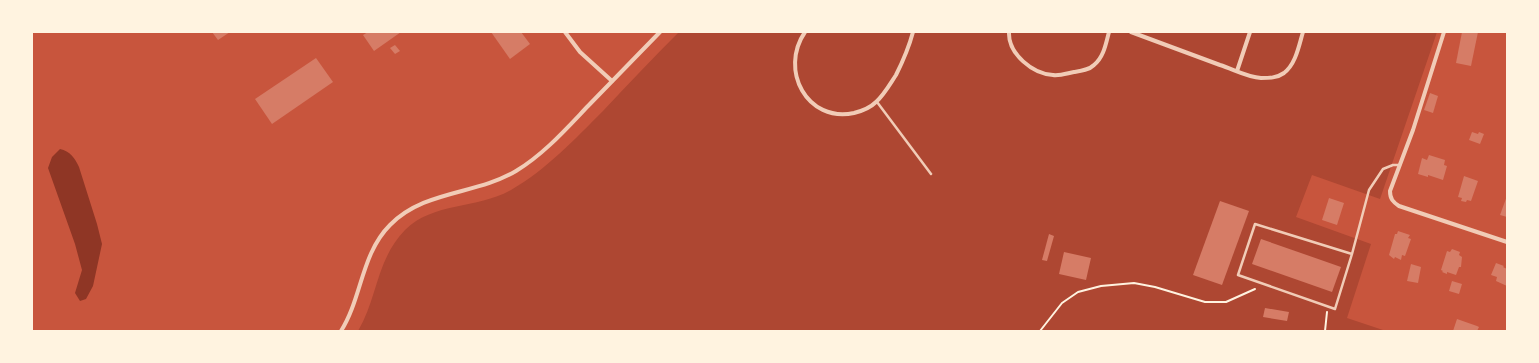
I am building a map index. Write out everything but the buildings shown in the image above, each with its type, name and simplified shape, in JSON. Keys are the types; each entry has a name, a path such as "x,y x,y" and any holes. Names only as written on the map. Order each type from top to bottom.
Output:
{"street":[{"path":"565,32 580,52 612,81"},
{"path":"340,331 348,320 372,250 390,224 409,209 419,204 488,184 517,170 542,152 660,32"},
{"path":"805,32 796,53 795,71 799,86 815,106 835,114 858,112 877,102 901,66 913,32"},
{"path":"1010,32 1011,44 1022,61 1030,68 1041,73 1054,76 1085,70 1094,66 1103,52 1109,32"},
{"path":"1131,32 1259,78 1280,75 1291,66 1297,53 1303,32"},
{"path":"1237,71 1250,32"},
{"path":"1444,32 1413,130 1390,191 1390,197 1399,206 1507,242"}],"lane":[{"path":"877,102 931,174"},
{"path":"1352,254 1255,224 1238,275 1336,309 1352,254 1369,190 1383,169 1393,165 1400,165"}],"path":[{"path":"1040,331 1062,303 1078,292 1101,286 1134,283 1155,287 1206,302 1226,302 1264,284"},
{"path":"1325,331 1327,306"}],"shaded area":[{"path":"679,32 1437,32 1380,199 1312,175 1296,217 1371,244 1347,318 1386,331 358,331 365,318 388,254 395,242 405,230 416,221 429,215 442,210 498,196 524,182 560,154"},
{"path":"60,149 67,151 72,155 79,167 102,244 93,286 86,299 80,301 75,293 82,270 75,244 48,168 52,157"}]}
